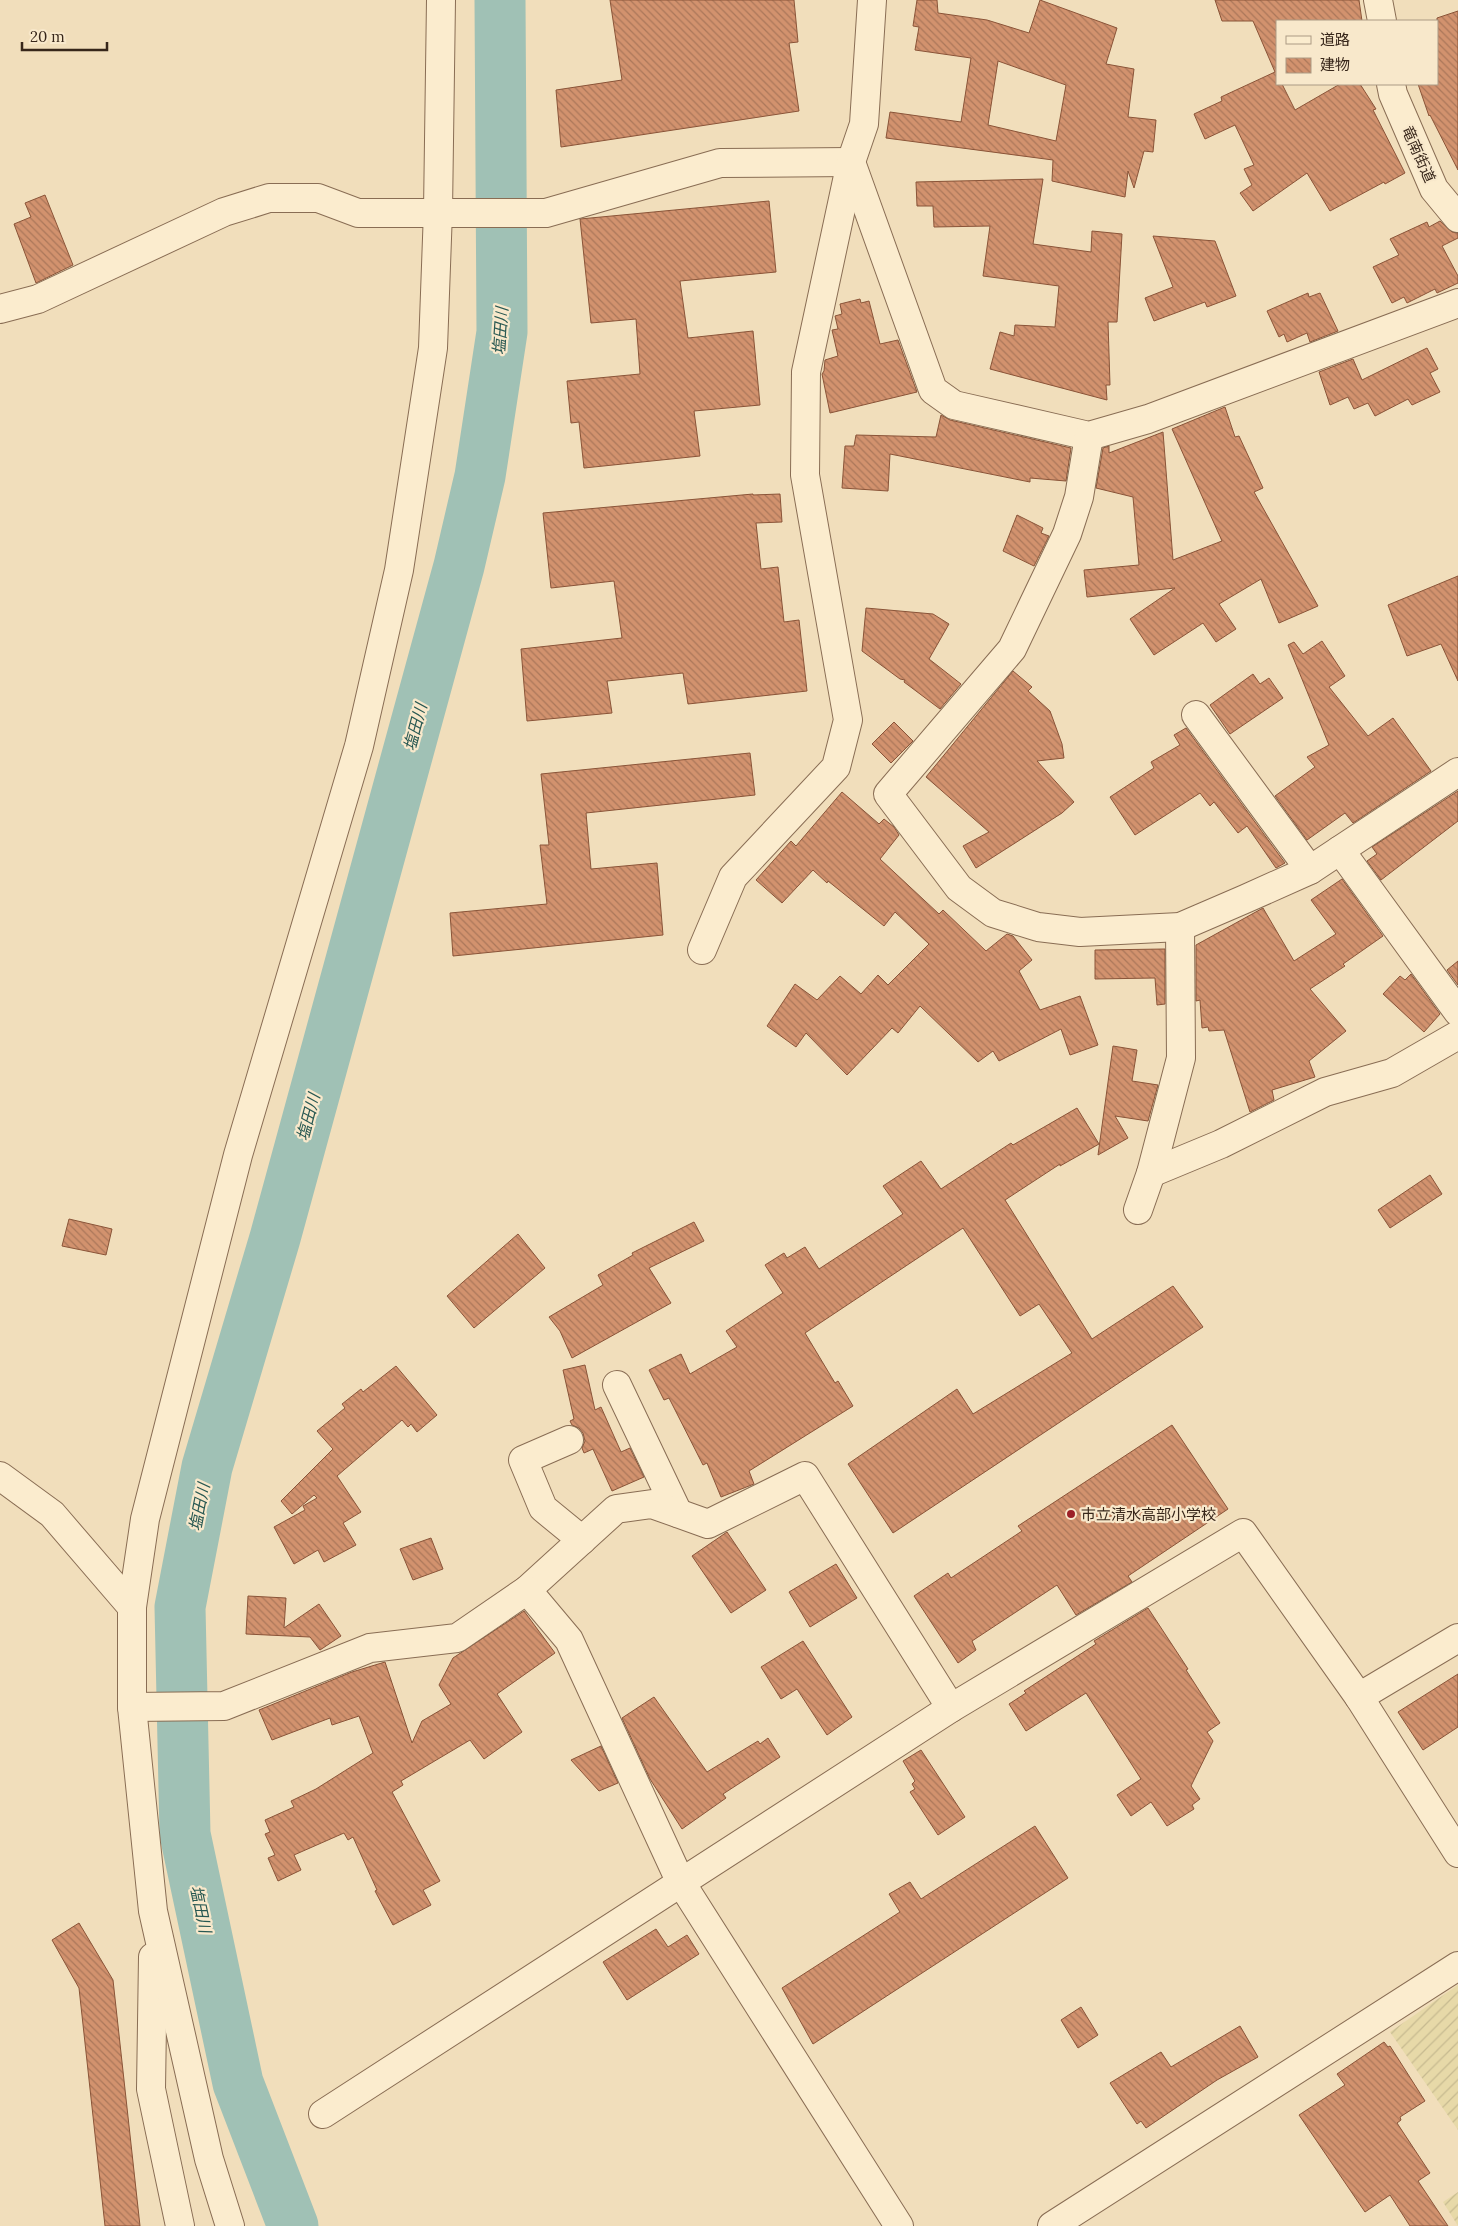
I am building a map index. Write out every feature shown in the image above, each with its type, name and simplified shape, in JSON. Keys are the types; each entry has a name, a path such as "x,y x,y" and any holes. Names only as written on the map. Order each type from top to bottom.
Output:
{"street":[{"path":"180,2226 151,2089 153,1911 132,1607 145,1519 235,1164 359,746 399,570 433,348 448,213 441,0"},
{"path":"702,950 732,877 836,767 848,720 805,475 806,372 851,162 864,124 872,0"},
{"path":"1378,0 1382,20"},
{"name":"竜南街道","path":"1391,85 1393,94 1434,189 1458,218"},
{"path":"0,310 38,299 224,212 269,198 318,198 358,213 546,213 720,163 851,162"},
{"path":"851,162 933,390 954,405 1090,436 1148,419 1458,303"},
{"path":"1090,436 1079,497 1067,534 1012,649 888,794 959,888 993,913 1038,928 1080,932 1180,926 1310,870 1458,772"},
{"path":"1196,715 1310,870"},
{"path":"1340,850 1458,1012"},
{"path":"1138,1210 1182,1058 1180,926"},
{"path":"1150,1173 1221,1144 1325,1092 1392,1073 1458,1035"},
{"path":"617,1385 678,1513"},
{"path":"569,1440 523,1460 543,1508 582,1540"},
{"path":"0,1476 52,1514 132,1607"},
{"path":"140,1707 224,1706 370,1648 457,1638 527,1590 616,1509 652,1504 708,1524 805,1476 951,1708"},
{"path":"323,2114 680,1881 951,1708 1243,1533 1359,1696 1458,1853"},
{"path":"527,1590 569,1640 680,1881 899,2226"},
{"path":"1359,1696 1458,1638"},
{"path":"153,1911 209,2159 230,2226"},
{"path":"1052,2226 1458,1966"}],"shaded area":[{"path":"1458,1985 1458,2130 1390,2032"},
{"path":"1458,2192 1458,2226 1443,2202"}],"building":[{"path":"610,0 794,0 798,42 789,43 799,111 561,147 556,90 622,80"},
{"path":"917,0 937,0 938,13 987,20 1029,33 1040,0 1117,28 1106,64 1134,69 1128,117 1156,120 1153,152 1144,151 1134,188 1128,171 1125,197 1052,181 1053,160 886,138 890,112 961,122 971,58 915,50 919,27 913,26","holes":["998,61 1066,85 1056,141 988,125"]},
{"path":"1215,0 1359,0 1362,20 1276,20 1276,85 1282,85 1295,110 1338,85 1361,85 1376,109 1373,110 1405,173 1330,211 1307,173 1253,211 1240,193 1252,185 1244,169 1254,165 1235,125 1205,139 1194,114 1222,101 1221,97 1275,72 1253,21 1222,21"},
{"path":"1458,11 1458,170 1429,116 1418,85 1438,85 1437,18"},
{"path":"1043,179 1033,244 1091,252 1092,231 1122,234 1117,322 1108,322 1110,385 1106,385 1107,400 990,369 1000,332 1014,336 1015,325 1055,327 1059,286 983,276 990,226 934,227 933,206 917,206 916,182"},
{"path":"45,195 73,265 36,283 14,224 31,217 25,203"},
{"path":"769,201 776,272 680,281 688,338 753,331 760,405 694,411 700,456 584,468 579,422 571,423 567,381 640,374 636,319 591,323 580,219"},
{"path":"1440,221 1452,232 1458,233 1458,238 1442,246 1458,276 1458,283 1437,293 1435,289 1407,303 1404,297 1392,303 1373,267 1399,255 1390,239 1427,222 1429,227"},
{"path":"1153,236 1215,241 1236,296 1207,307 1205,302 1154,321 1145,298 1173,287"},
{"path":"1308,293 1309,297 1320,293 1338,331 1310,342 1307,333 1287,342 1284,334 1279,337 1267,311"},
{"path":"860,299 861,303 869,301 880,344 898,340 917,392 830,413 822,374 825,360 838,356 832,330 838,329 835,316 842,314 840,304"},
{"path":"1427,348 1438,369 1430,373 1440,392 1412,405 1408,399 1375,416 1368,403 1354,409 1348,397 1330,405 1319,372 1353,359 1362,380"},
{"path":"1225,407 1235,437 1239,436 1263,488 1254,492 1318,606 1279,623 1261,579 1219,604 1236,629 1216,642 1203,623 1154,655 1130,619 1175,588 1087,597 1084,570 1139,565 1133,497 1096,488 1103,448 1109,446 1109,453 1163,432 1173,560 1222,541 1172,429"},
{"path":"941,415 950,420 1071,448 1066,481 1030,478 1030,482 890,454 888,491 842,488 845,446 854,446 856,435 936,437"},
{"path":"753,494 780,494 782,522 756,523 761,569 778,567 784,622 799,620 807,691 688,704 683,673 607,681 612,713 527,721 521,649 622,638 614,581 551,588 543,513"},
{"path":"1017,515 1043,528 1041,533 1049,536 1034,566 1003,551"},
{"path":"1458,576 1458,681 1441,644 1407,656 1388,605"},
{"path":"866,608 933,614 949,624 929,659 961,684 940,709 904,682 905,680 900,679 862,651"},
{"path":"1322,641 1345,676 1329,687 1368,736 1393,718 1431,771 1353,823 1345,813 1307,840 1275,796 1315,767 1307,757 1329,745 1288,645 1294,642 1303,654"},
{"path":"1013,671 1032,687 1028,691 1050,711 1062,744 1064,758 1037,761 1074,802 1062,813 976,868 963,846 989,832 926,777"},
{"path":"1253,674 1260,684 1269,678 1283,698 1230,734 1210,705"},
{"path":"894,722 913,741 891,763 872,744"},
{"path":"1186,728 1285,863 1276,868 1247,826 1238,833 1214,802 1210,806 1200,793 1135,835 1110,797 1154,768 1151,762 1180,745 1174,735"},
{"path":"750,753 755,795 586,813 591,869 657,863 663,935 453,956 450,913 547,904 540,845 549,845 541,774"},
{"path":"1458,791 1458,821 1381,880 1367,861 1377,854 1372,847"},
{"path":"842,792 879,824 884,819 894,827 899,835 880,859 939,914 943,910 986,951 1007,934 1013,936 1032,960 1019,971 1040,1010 1080,996 1098,1045 1070,1055 1061,1029 999,1061 993,1051 978,1062 920,1006 898,1033 892,1028 847,1075 806,1033 796,1047 767,1026 795,984 817,1000 840,976 861,994 878,975 888,985 929,944 895,912 884,926 828,881 827,883 813,870 782,903 756,880 791,841 796,846"},
{"path":"1342,879 1383,936 1343,964 1345,966 1310,989 1346,1031 1309,1061 1315,1077 1272,1090 1274,1100 1250,1112 1224,1030 1209,1031 1208,1027 1202,1028 1200,1000 1196,1001 1196,945 1263,908 1294,961 1336,934 1311,900"},
{"path":"1165,949 1165,1004 1157,1005 1155,978 1095,979 1095,950"},
{"path":"1458,961 1458,985 1447,970"},
{"path":"1411,974 1440,1014 1424,1032 1383,994 1400,976 1405,980"},
{"path":"1113,1046 1137,1050 1132,1081 1158,1085 1148,1121 1115,1116 1128,1138 1098,1155"},
{"path":"1077,1108 1099,1144 1060,1166 1060,1164 1005,1200 1092,1339 1173,1286 1203,1327 893,1533 848,1464 957,1389 973,1414 1072,1353 1039,1304 1020,1316 963,1228 805,1333 835,1383 838,1381 853,1406 749,1471 754,1484 721,1497 707,1463 703,1465 669,1398 664,1400 649,1370 681,1354 690,1374 737,1347 726,1331 783,1293 765,1265 784,1253 787,1258 805,1247 819,1269 903,1214 883,1186 921,1161 941,1189 1011,1143 1013,1145"},
{"path":"1430,1175 1442,1194 1390,1228 1378,1210"},
{"path":"69,1219 112,1229 106,1255 62,1246"},
{"path":"694,1222 704,1241 649,1268 671,1303 572,1358 560,1331 549,1317 603,1285 598,1275 633,1255 632,1253"},
{"path":"518,1234 545,1268 474,1328 447,1296"},
{"path":"585,1365 595,1410 601,1407 621,1452 630,1448 644,1477 612,1491 593,1449 584,1453 582,1448 585,1441 583,1433 579,1428 572,1425 570,1421 574,1419 563,1370"},
{"path":"396,1366 437,1415 417,1432 411,1424 408,1427 402,1420 337,1476 361,1512 343,1523 356,1545 324,1562 318,1550 294,1564 274,1527 305,1510 303,1506 317,1498 314,1495 292,1514 281,1501 333,1449 317,1431 345,1408 342,1404 361,1389 363,1392"},
{"path":"1172,1425 1228,1509 1128,1576 1132,1582 1076,1615 1057,1585 972,1641 976,1650 958,1663 914,1596 948,1573 951,1578 1022,1531 1018,1526"},
{"path":"727,1532 766,1590 731,1613 692,1556"},
{"path":"431,1538 443,1569 413,1580 400,1549"},
{"path":"836,1564 857,1598 810,1627 789,1592"},
{"path":"248,1596 286,1598 284,1628 319,1604 341,1636 320,1650 310,1637 246,1634"},
{"path":"1148,1608 1188,1669 1186,1670 1220,1723 1207,1732 1213,1741 1191,1786 1200,1799 1192,1805 1194,1809 1167,1826 1151,1802 1131,1816 1117,1795 1141,1779 1086,1693 1026,1731 1009,1704 1026,1693 1024,1691 1096,1644 1094,1641"},
{"path":"524,1611 555,1653 497,1694 522,1732 484,1759 470,1740 401,1781 403,1785 392,1792 440,1881 423,1890 431,1905 393,1925 375,1891 377,1890 353,1837 348,1840 344,1833 294,1855 301,1870 278,1881 268,1858 275,1855 265,1834 270,1832 265,1820 294,1807 291,1801 316,1789 373,1753 359,1716 332,1725 330,1718 272,1740 259,1710 352,1672 385,1662 412,1743 422,1721 451,1704 439,1685 453,1658"},
{"path":"803,1641 852,1717 827,1735 797,1689 781,1699 761,1667"},
{"path":"1458,1674 1458,1727 1423,1750 1398,1712"},
{"path":"654,1697 707,1772 758,1741 760,1744 768,1738 780,1757 723,1794 726,1798 682,1829 650,1779 622,1718"},
{"path":"601,1746 618,1783 599,1791 571,1760"},
{"path":"921,1750 965,1817 938,1835 910,1792 915,1789 912,1784 915,1781 903,1761"},
{"path":"1035,1826 1068,1878 813,2044 782,1988 900,1912 889,1894 910,1882 921,1899"},
{"path":"79,1923 113,1980 140,2226 105,2226 79,1988 52,1940"},
{"path":"656,1929 668,1947 687,1935 699,1954 627,2000 603,1962"},
{"path":"1081,2007 1098,2035 1078,2048 1061,2020"},
{"path":"1240,2026 1258,2057 1217,2080 1146,2128 1141,2121 1137,2124 1110,2083 1161,2052 1171,2067"},
{"path":"1384,2042 1388,2047 1390,2046 1425,2101 1400,2117 1401,2120 1397,2123 1430,2173 1418,2181 1448,2226 1410,2226 1390,2195 1365,2212 1299,2115 1345,2085 1337,2074"}],"waterway":[{"name":"塩田川","path":"293,2226 238,2083 185,1834 180,1607 207,1467 275,1238 459,566 480,476 502,332 500,0"}],"place":[{"name":"市立清水高部小学校","path":"1071,1514"}]}
